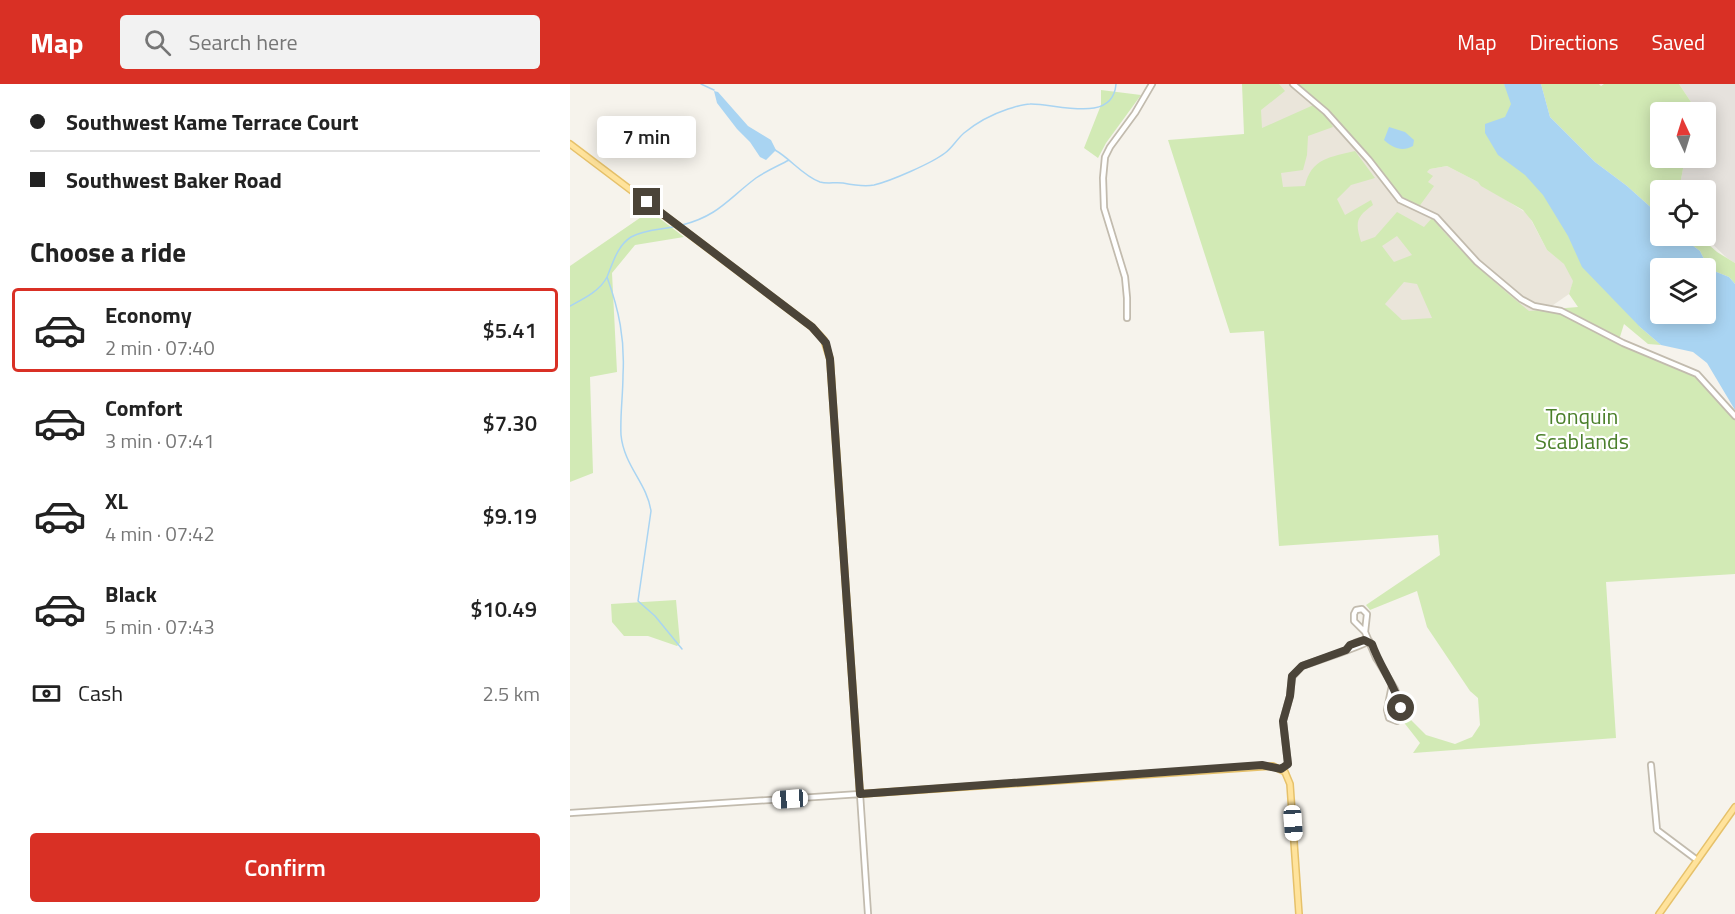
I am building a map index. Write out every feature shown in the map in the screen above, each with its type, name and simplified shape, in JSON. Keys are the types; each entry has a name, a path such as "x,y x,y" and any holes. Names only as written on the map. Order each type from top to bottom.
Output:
{"main road":[{"path":"570,144 804,321 819,333 826,343 830,356 860,794 1262,765 1281,769 1287,775 1290,784 1299,914"},
{"path":"1659,914 1735,807"}],"street":[{"path":"1127,318 1125,277 1104,208 1103,178 1106,156 1110,147 1135,113 1152,84"},
{"path":"1293,84 1326,112 1369,160 1400,200 1436,217 1477,262 1521,299 1534,306 1561,311 1623,343 1697,374 1735,416"},
{"path":"1365,632 1367,614 1362,609 1356,610 1354,621 1365,632 1392,685 1402,710 1397,720 1389,718 1387,713 1392,685"},
{"path":"1281,769 1288,764 1283,721 1290,696 1292,676 1302,666 1365,645 1369,641"},
{"path":"1651,765 1658,832 1697,860"},
{"path":"570,813 860,794 868,914"}],"shaded area":[{"path":"1247,84 1296,84 1324,106 1365,150 1367,157 1428,182 1427,172 1430,169 1447,166 1478,182 1528,214 1547,250 1576,273 1569,294 1546,310 1402,321 1252,174"},
{"path":"1679,84 1735,84 1735,263 1714,246 1716,180 1681,180 1683,168 1716,168 1716,102 1691,102"}],"green space":[{"name":"Tonquin Scablands","path":"1242,84 1279,84 1285,91 1261,110 1262,128 1318,103 1293,84 1504,84 1640,327 1661,345 1648,344 1624,324 1619,340 1696,370 1735,419 1735,574 1606,582 1616,738 1413,753 1420,743 1402,720 1405,714 1426,735 1455,744 1472,737 1480,725 1478,698 1470,691 1427,627 1417,591 1370,610 1366,605 1440,555 1438,535 1279,546 1264,331 1230,333 1168,140 1244,134","holes":["1321,104 1365,150 1367,157 1404,203 1418,208 1434,186 1428,182 1433,176 1427,172 1430,169 1447,166 1523,210 1532,221 1547,250 1564,264 1573,281 1569,294 1578,307 1529,311 1478,267 1432,218 1424,227 1397,212 1375,237 1361,242 1358,220 1373,205 1371,200 1345,215 1337,199 1351,185 1375,178 1355,151 1330,157 1317,164 1305,186 1283,187 1281,173 1303,170 1308,136 1333,127","1397,236 1412,255 1394,262 1382,246","1404,282 1417,284 1432,318 1402,320 1385,304"]},
{"path":"1541,84 1599,84 1601,86 1604,84 1679,84 1691,102 1650,102 1650,168 1683,168 1681,180 1650,180 1650,207 1595,162 1550,117"},
{"path":"1101,90 1141,95 1106,143 1098,158 1084,148 1101,105"},
{"path":"650,211 684,237 635,245 612,273 617,372 590,377 593,473 570,482 570,266"},
{"path":"1693,246 1710,246 1735,263 1735,284 1729,277 1716,272 1716,258 1704,258 1700,251"},
{"path":"676,600 680,643 677,646 648,636 624,636 612,622 611,604"}],"water":[{"path":"1504,84 1541,84 1550,117 1595,162 1650,207 1650,246 1693,246 1700,251 1704,258 1650,258 1650,324 1716,324 1716,272 1729,277 1735,284 1735,410 1707,363 1693,352 1661,345 1640,327 1582,267 1568,236 1543,195 1525,175 1498,155 1485,133 1485,124 1505,117 1511,104"},
{"path":"714,91 718,92 748,126 771,140 776,150 766,160 760,157 717,103"},
{"path":"1389,127 1405,132 1414,140 1413,146 1401,149 1387,143 1384,140"}],"waterway":[{"path":"701,84 714,90"},
{"path":"775,150 808,176 820,182 874,185 939,157 948,151 961,135 996,113 1027,104 1094,108 1105,104 1112,97 1116,84"},
{"path":"682,225 714,212 756,178 789,160"},
{"path":"570,306 591,294 604,282 619,250 631,237 647,231 677,226"},
{"path":"607,277 615,301 622,337 621,435 623,446 649,501 651,511 638,601 655,616 682,649"}],"route":[{"path":"647,202 812,327 821,335 827,346 836,435 860,794 1262,765 1281,769 1288,764 1283,721 1290,696 1292,676 1302,666 1346,650 1350,645 1364,640 1372,644 1378,661 1395,689 1401,708"}]}
